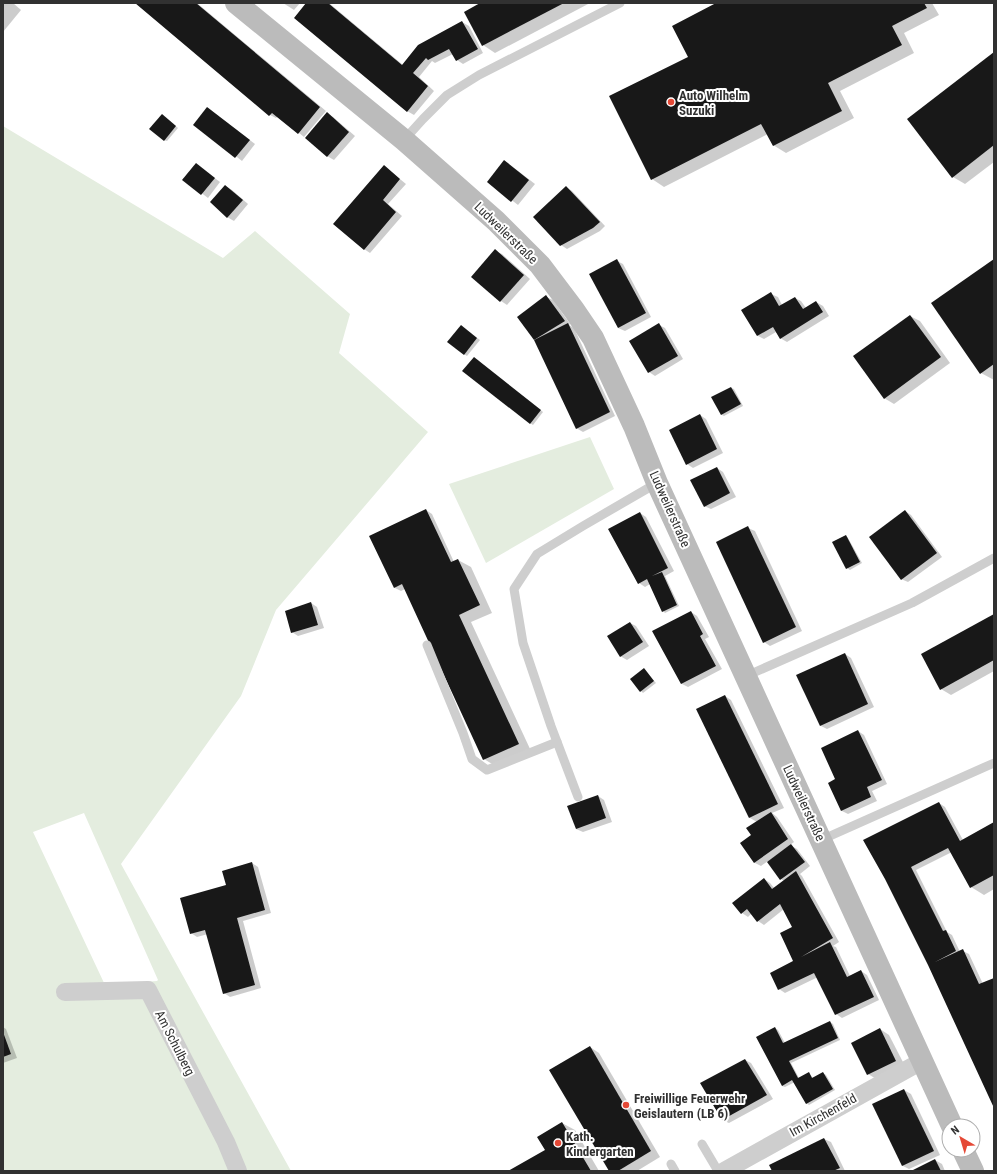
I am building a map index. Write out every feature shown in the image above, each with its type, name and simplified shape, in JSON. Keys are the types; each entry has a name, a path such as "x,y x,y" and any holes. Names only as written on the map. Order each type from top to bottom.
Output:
{"main road":[{"name":"Ludweilerstraße","path":"236,3 404,140 496,221 540,265 593,338 634,426 657,483 948,1118"},
{"path":"967,1158 973,1171"}],"street":[{"name":"Am Schulberg","path":"66,992 148,990 226,1142 238,1171"},
{"name":"Im Kirchenfeld","path":"724,1171 922,1061"}],"lane":[{"path":"404,140 447,95 479,74 620,3"},
{"path":"578,797 523,644 514,589 537,554 657,483"},
{"path":"746,676 912,603 994,558"},
{"path":"427,645 472,759 487,770 557,742"},
{"path":"821,840 994,763"},
{"path":"702,1144 718,1171"}],"shaded area":[{"path":"3,126 223,258 255,231 350,314 339,353 428,432 276,610 241,696 121,864 291,1171 3,1171","holes":["84,813 158,980 105,985 33,832"]},
{"path":"590,437 614,489 486,563 449,484"}],"building":[{"path":"135,3 196,3 320,107 298,134 272,113 269,116"},
{"path":"306,3 328,3 402,65 418,45 462,21 478,49 456,61 449,49 428,60 426,58 413,73 428,86 407,112 294,18"},
{"path":"480,3 564,3 482,46 464,12"},
{"path":"716,3 924,3 927,8 892,26 902,45 828,83 842,111 773,146 761,124 651,180 609,96 688,57 672,26"},
{"path":"994,52 994,145 952,178 907,119"},
{"path":"207,107 250,140 235,158 193,125"},
{"path":"327,112 349,132 327,157 305,138"},
{"path":"162,114 176,126 164,141 149,129"},
{"path":"504,160 529,180 511,202 487,182"},
{"path":"196,163 215,178 201,195 182,180"},
{"path":"384,165 400,179 383,200 396,212 364,250 333,224"},
{"path":"225,185 243,200 227,218 210,202"},
{"path":"566,186 600,222 593,228 560,246 533,217"},
{"path":"495,249 524,275 500,302 471,277"},
{"path":"617,259 646,313 618,328 589,274"},
{"path":"994,259 994,364 980,374 931,303"},
{"path":"771,292 779,306 795,297 803,309 816,301 823,312 780,339 773,327 757,336 741,310"},
{"path":"546,295 565,321 534,340 517,317"},
{"path":"910,315 941,357 884,399 853,356"},
{"path":"568,323 610,412 576,429 534,340"},
{"path":"659,323 678,356 648,373 629,341"},
{"path":"461,325 477,338 464,355 447,342"},
{"path":"474,357 541,410 530,424 462,371"},
{"path":"731,387 741,404 721,415 711,397"},
{"path":"700,414 717,449 686,465 669,430"},
{"path":"717,467 730,493 704,507 690,480"},
{"path":"426,509 451,562 458,559 480,605 459,615 519,744 483,760 402,584 394,588 369,536"},
{"path":"905,510 937,553 901,580 869,537"},
{"path":"640,512 668,568 652,576 662,572 677,605 662,612 647,579 638,584 608,529"},
{"path":"748,526 796,627 763,643 716,542"},
{"path":"846,535 860,562 846,569 832,542"},
{"path":"311,602 318,625 291,633 285,611"},
{"path":"691,611 703,634 700,636 716,666 681,684 652,631"},
{"path":"994,614 994,660 940,690 921,654"},
{"path":"630,622 643,642 620,657 607,636"},
{"path":"845,653 868,704 820,726 796,675"},
{"path":"644,668 654,681 640,692 630,679"},
{"path":"725,695 778,804 749,818 696,709"},
{"path":"858,730 882,780 867,787 871,797 841,811 828,783 835,779 821,748"},
{"path":"598,795 606,818 576,829 567,806"},
{"path":"939,802 960,841 994,822 994,875 970,888 948,848 911,867 943,931 946,930 956,951 935,962 963,949 979,984 994,978 994,1108 928,965 885,879 863,840"},
{"path":"771,812 788,839 754,863 740,843 751,835 746,828"},
{"path":"791,844 805,862 780,880 767,862"},
{"path":"252,862 265,910 237,918 255,985 223,994 205,930 190,934 180,898 226,885 222,871"},
{"path":"796,871 833,938 801,957 830,942 847,977 861,970 874,997 835,1015 814,973 778,990 770,973 793,961 780,933 792,927 780,904 757,922 747,909 741,914 732,903 764,878 772,889"},
{"path":"830,1021 838,1038 789,1061 798,1078 809,1072 812,1078 823,1072 833,1089 806,1104 792,1080 782,1086 756,1037 775,1027 783,1043"},
{"path":"880,1028 896,1061 867,1075 851,1043"},
{"path":"3,1032 11,1054 3,1057"},
{"path":"590,1046 651,1151 618,1171 609,1171 549,1070"},
{"path":"745,1059 767,1095 722,1120 700,1083"},
{"path":"904,1089 934,1151 902,1166 872,1104"},
{"name":"Kath. Kindergarten","path":"562,1122 591,1171 508,1171 545,1150 537,1137"},
{"path":"824,1138 840,1168 833,1171 772,1171 769,1165"},
{"path":"935,1159 941,1171 911,1171"}],"place":[{"name":"Auto Wilhelm Suzuki","path":"671,102"},
{"name":"Freiwillige Feuerwehr Geislautern (LB 6)","path":"626,1105"},
{"name":"Kath. Kindergarten","path":"558,1143"}]}
